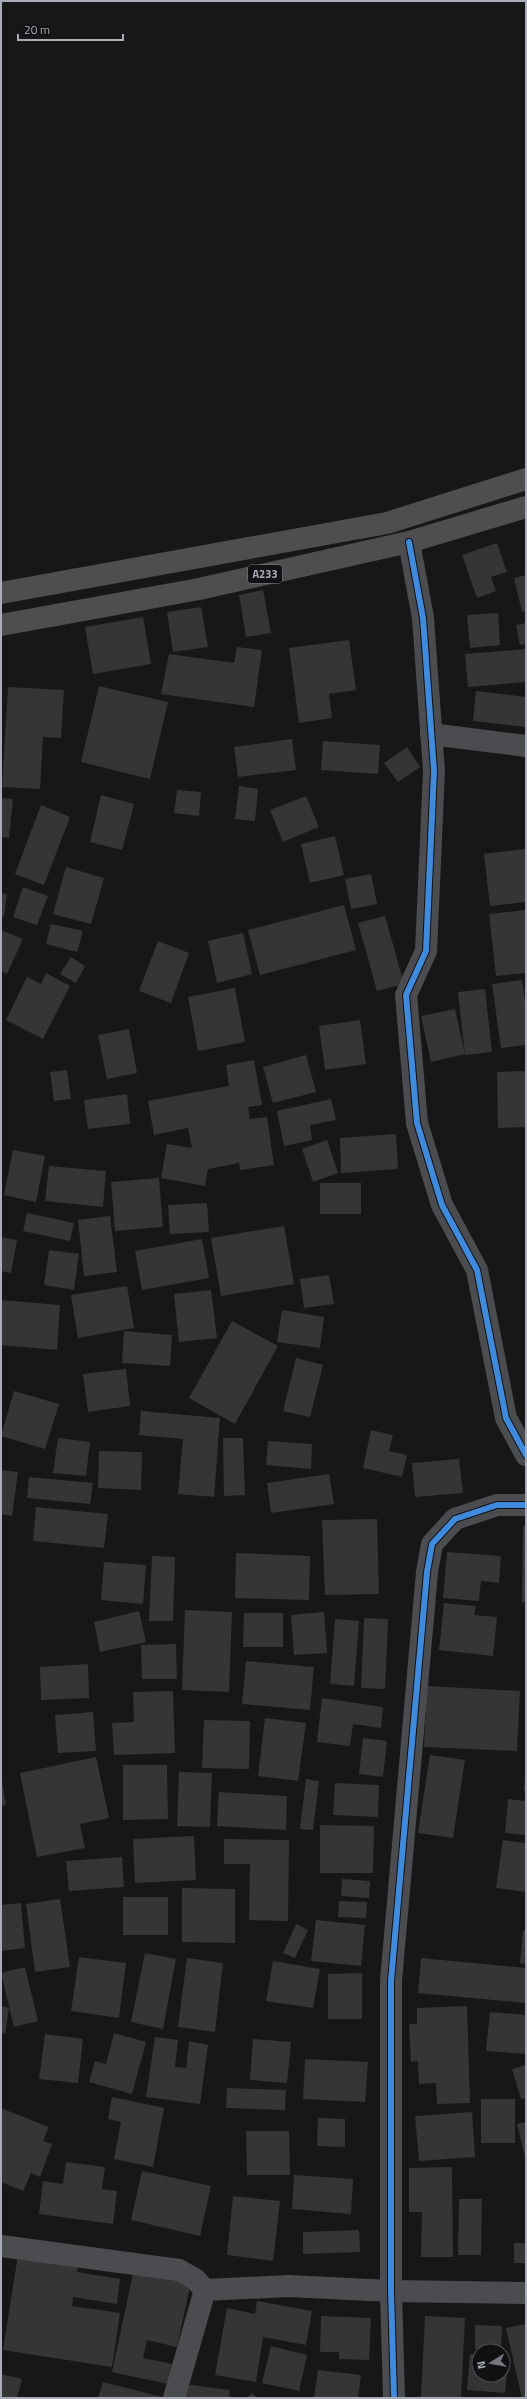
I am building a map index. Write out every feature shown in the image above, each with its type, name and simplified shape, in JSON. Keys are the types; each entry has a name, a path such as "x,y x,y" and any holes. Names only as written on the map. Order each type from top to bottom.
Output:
{"highway":[{"name":"A233","path":"1,593 387,523 526,479"},
{"name":"A233","path":"1,625 199,589 409,542 526,507"}],"street":[{"path":"409,542 423,618 434,771 426,951 406,995 417,1123 442,1205 477,1270 506,1418 526,1455"},
{"path":"431,734 526,746"},
{"path":"394,2398 391,2291 391,1981 427,1572 432,1544 455,1520 497,1505 526,1505"},
{"path":"1,2246 180,2270 195,2279 205,2290"},
{"path":"205,2290 289,2286 391,2291 526,2292"},
{"path":"174,2398 205,2290"}],"building":[{"path":"497,543 507,572 491,577 496,591 477,598 462,555"},
{"path":"526,575 526,611 522,612 514,578"},
{"path":"263,590 271,633 246,637 239,595"},
{"path":"201,607 208,647 173,652 167,612"},
{"path":"498,613 500,645 470,648 467,615"},
{"path":"143,617 151,664 93,674 85,627"},
{"path":"526,623 526,644 520,645 516,625"},
{"path":"349,640 356,690 329,694 332,718 299,723 289,648"},
{"path":"237,647 262,650 254,707 161,694 169,654 234,663"},
{"path":"526,649 526,682 468,687 465,654"},
{"path":"99,686 168,702 150,779 81,762"},
{"path":"8,687 64,690 61,738 43,737 40,789 2,787"},
{"path":"476,691 526,697 526,727 473,721"},
{"path":"292,739 296,770 238,777 234,747"},
{"path":"323,741 380,745 378,774 321,770"},
{"path":"407,747 420,767 398,782 384,763"},
{"path":"239,786 258,789 255,821 235,819"},
{"path":"177,790 201,792 199,816 174,813"},
{"path":"101,795 134,804 122,850 90,842"},
{"path":"306,796 319,827 283,842 270,810"},
{"path":"1,798 13,799 9,838 1,837"},
{"path":"41,805 70,817 44,885 15,874"},
{"path":"335,836 344,875 310,883 301,844"},
{"path":"525,849 526,902 490,906 484,854"},
{"path":"66,867 104,878 91,924 53,914"},
{"path":"371,874 377,904 351,909 345,879"},
{"path":"23,887 48,896 37,925 13,917"},
{"path":"1,893 7,894 4,917 1,917"},
{"path":"344,905 356,950 260,975 248,930"},
{"path":"526,910 526,973 496,976 489,914"},
{"path":"385,916 404,984 377,991 358,923"},
{"path":"51,924 83,931 77,952 46,944"},
{"path":"1,930 23,939 7,974 1,971"},
{"path":"243,933 252,974 217,983 208,941"},
{"path":"158,941 189,953 171,1003 139,991"},
{"path":"71,957 85,966 76,983 60,974"},
{"path":"46,973 70,986 43,1039 6,1020 27,977 41,984"},
{"path":"522,980 526,1007 526,1045 501,1048 492,984"},
{"path":"235,988 245,1042 198,1051 188,997"},
{"path":"485,989 492,1052 465,1055 458,992"},
{"path":"455,1009 465,1054 431,1062 421,1016"},
{"path":"360,1020 366,1064 325,1070 319,1026"},
{"path":"129,1029 137,1073 107,1079 98,1035"},
{"path":"306,1055 316,1092 273,1103 263,1067"},
{"path":"254,1060 262,1105 248,1107 250,1119 267,1117 274,1165 240,1170 239,1163 208,1169 205,1186 161,1178 167,1144 192,1148 188,1128 154,1135 148,1101 229,1086 226,1065"},
{"path":"67,1070 71,1099 54,1101 50,1072"},
{"path":"526,1071 526,1127 498,1128 497,1072"},
{"path":"127,1094 130,1124 88,1129 84,1100"},
{"path":"331,1099 336,1120 310,1125 312,1140 284,1146 277,1111"},
{"path":"396,1134 398,1169 341,1173 340,1138"},
{"path":"327,1140 338,1173 313,1182 302,1149"},
{"path":"13,1150 45,1156 36,1202 4,1195"},
{"path":"49,1166 106,1171 103,1207 45,1201"},
{"path":"159,1178 163,1227 115,1231 111,1182"},
{"path":"320,1183 361,1183 361,1214 320,1214"},
{"path":"207,1203 209,1232 170,1234 168,1205"},
{"path":"27,1213 74,1223 70,1241 23,1231"},
{"path":"110,1216 117,1272 84,1276 78,1220"},
{"path":"284,1226 294,1284 221,1296 211,1238"},
{"path":"1,1237 17,1240 11,1273 1,1271"},
{"path":"202,1239 209,1278 142,1290 135,1251"},
{"path":"49,1250 79,1254 74,1290 44,1285"},
{"path":"329,1275 334,1304 304,1308 300,1279"},
{"path":"127,1286 134,1328 78,1338 71,1295"},
{"path":"211,1290 217,1338 179,1342 174,1294"},
{"path":"1,1300 60,1305 57,1350 1,1345"},
{"path":"282,1310 324,1317 320,1348 277,1342"},
{"path":"232,1321 278,1346 235,1424 189,1398"},
{"path":"124,1331 172,1335 170,1366 122,1363"},
{"path":"296,1358 323,1365 310,1417 283,1411"},
{"path":"126,1369 130,1406 88,1412 83,1374"},
{"path":"14,1391 59,1404 45,1449 1,1436"},
{"path":"141,1411 220,1418 214,1497 178,1494 183,1439 139,1435"},
{"path":"371,1430 393,1435 389,1451 407,1455 402,1477 363,1468"},
{"path":"58,1438 90,1442 86,1476 53,1473"},
{"path":"223,1438 243,1438 245,1495 224,1496"},
{"path":"268,1441 312,1444 311,1469 266,1465"},
{"path":"99,1451 142,1452 141,1490 98,1488"},
{"path":"459,1459 463,1493 415,1497 412,1463"},
{"path":"1,1470 18,1472 12,1516 1,1514"},
{"path":"329,1474 334,1504 271,1513 267,1483"},
{"path":"29,1477 93,1483 90,1504 27,1498"},
{"path":"36,1507 108,1514 104,1548 33,1541"},
{"path":"377,1519 379,1594 325,1595 322,1520"},
{"path":"523,1526 526,1526 526,1602 522,1602"},
{"path":"447,1552 501,1556 499,1583 481,1581 479,1601 443,1598"},
{"path":"236,1553 310,1556 309,1600 235,1598"},
{"path":"152,1556 175,1557 173,1621 149,1621"},
{"path":"104,1562 146,1565 143,1604 101,1600"},
{"path":"444,1603 476,1606 474,1615 497,1617 493,1656 439,1650"},
{"path":"185,1610 232,1612 229,1692 182,1690"},
{"path":"139,1611 146,1642 100,1652 94,1622"},
{"path":"324,1612 327,1653 294,1655 291,1615"},
{"path":"244,1613 283,1613 283,1647 243,1647"},
{"path":"364,1618 388,1619 385,1689 361,1688"},
{"path":"335,1619 359,1621 354,1686 330,1684"},
{"path":"176,1644 177,1679 142,1679 141,1645"},
{"path":"246,1661 314,1667 310,1710 242,1704"},
{"path":"88,1664 89,1698 41,1700 40,1667"},
{"path":"427,1686 520,1691 517,1751 424,1747"},
{"path":"173,1691 175,1753 114,1755 112,1723 134,1722 133,1692"},
{"path":"322,1698 383,1707 381,1728 353,1724 350,1746 317,1742"},
{"path":"93,1712 96,1751 58,1753 55,1715"},
{"path":"265,1718 306,1723 298,1781 258,1776"},
{"path":"204,1720 250,1721 249,1769 202,1768"},
{"path":"363,1738 387,1741 383,1777 359,1774"},
{"path":"430,1755 465,1760 453,1838 418,1833"},
{"path":"96,1757 109,1818 80,1824 85,1848 37,1857 20,1773"},
{"path":"123,1765 167,1765 168,1819 123,1820"},
{"path":"179,1772 212,1773 210,1827 177,1826"},
{"path":"1,1775 6,1805 1,1806"},
{"path":"525,1777 526,1791 524,1791"},
{"path":"306,1779 319,1781 313,1830 300,1829"},
{"path":"335,1783 379,1785 378,1817 333,1815"},
{"path":"219,1792 287,1796 286,1830 217,1826"},
{"path":"508,1799 526,1801 526,1835 505,1833"},
{"path":"320,1825 374,1826 373,1873 320,1873"},
{"path":"194,1836 196,1880 135,1883 133,1839"},
{"path":"224,1839 289,1840 288,1921 249,1920 250,1864 224,1864"},
{"path":"503,1840 526,1843 526,1892 496,1888"},
{"path":"122,1857 124,1887 69,1891 66,1861"},
{"path":"342,1879 370,1881 369,1898 341,1896"},
{"path":"182,1888 235,1889 235,1943 182,1942"},
{"path":"123,1897 168,1897 168,1935 123,1935"},
{"path":"60,1899 70,1967 35,1972 26,1904"},
{"path":"339,1901 367,1902 366,1918 338,1917"},
{"path":"21,1903 25,1948 1,1951 1,1905"},
{"path":"316,1920 365,1925 361,1966 311,1961"},
{"path":"296,1924 308,1930 295,1958 283,1953"},
{"path":"523,1931 526,1931 526,1964 520,1963"},
{"path":"145,1953 176,1959 163,2029 131,2022"},
{"path":"79,1957 126,1963 119,2018 71,2011"},
{"path":"187,1958 223,1963 215,2032 178,2027"},
{"path":"421,1958 526,1968 526,2003 418,1993"},
{"path":"273,1961 320,1969 313,2008 266,2001"},
{"path":"25,1967 38,2021 14,2027 1,1973"},
{"path":"362,1973 362,2019 328,2019 328,1974"},
{"path":"1,2006 9,2008 5,2034 1,2033"},
{"path":"467,2006 470,2103 437,2104 436,2083 419,2084 418,2061 411,2062 409,2024 417,2024 417,2008"},
{"path":"490,2012 526,2015 526,2054 486,2051"},
{"path":"114,2033 146,2042 132,2094 89,2082 95,2061 106,2064"},
{"path":"45,2034 83,2039 78,2083 39,2079"},
{"path":"155,2037 178,2040 175,2067 186,2068 189,2041 208,2045 200,2104 146,2097"},
{"path":"253,2039 291,2042 287,2083 250,2080"},
{"path":"305,2059 368,2062 365,2102 303,2099"},
{"path":"526,2065 526,2098 521,2099 512,2069"},
{"path":"227,2088 286,2090 285,2110 226,2108"},
{"path":"112,2097 164,2108 153,2167 114,2159 121,2122 108,2119"},
{"path":"481,2099 515,2099 515,2143 481,2143"},
{"path":"1,2108 49,2127 43,2141 52,2144 40,2177 31,2173 23,2191 1,2182"},
{"path":"472,2112 475,2157 419,2161 415,2116"},
{"path":"318,2118 345,2119 345,2147 317,2146"},
{"path":"526,2122 526,2157 525,2157 517,2124"},
{"path":"246,2131 289,2131 290,2175 247,2175"},
{"path":"66,2162 105,2167 102,2189 117,2191 113,2224 39,2214 43,2181 63,2184"},
{"path":"452,2167 453,2257 421,2257 422,2212 409,2212 409,2168"},
{"path":"142,2171 211,2186 200,2236 131,2220"},
{"path":"294,2175 353,2179 351,2214 292,2209"},
{"path":"233,2196 280,2201 273,2261 227,2255"},
{"path":"459,2199 482,2199 481,2255 458,2255"},
{"path":"359,2230 360,2252 303,2254 303,2232"},
{"path":"514,2243 526,2243 526,2263 514,2263"},
{"path":"18,2255 78,2265 77,2272 120,2279 117,2304 73,2297 72,2306 120,2313 112,2367 3,2350"},
{"path":"134,2269 191,2282 177,2347 147,2340 143,2358 172,2364 168,2384 112,2372"},
{"path":"257,2301 312,2311 306,2345 263,2337 256,2382 215,2375 227,2308 255,2314"},
{"path":"321,2316 371,2318 369,2360 339,2359 339,2352 320,2352"},
{"path":"425,2316 465,2318 461,2398 421,2398"},
{"path":"526,2324 526,2398 522,2398 511,2350 511,2343 509,2343 506,2328"},
{"path":"475,2325 502,2326 501,2343 475,2343"},
{"path":"271,2346 307,2355 299,2391 262,2383"},
{"path":"470,2354 471,2383 506,2383 505,2393 467,2390"},
{"path":"318,2370 361,2375 358,2398 314,2398"},
{"path":"1,2374 22,2379 17,2398 1,2398"},
{"path":"103,2382 162,2397 162,2398 98,2398"},
{"path":"184,2384 230,2390 229,2398 182,2398"},
{"path":"251,2393 258,2398 248,2398"}],"cycle path":[{"path":"409,542 423,618 434,771 426,951 406,995 417,1123 442,1205 477,1270 506,1418 526,1455"},
{"path":"394,2398 391,2291 391,1981 427,1572 432,1544 455,1519 497,1505 526,1505"}]}
